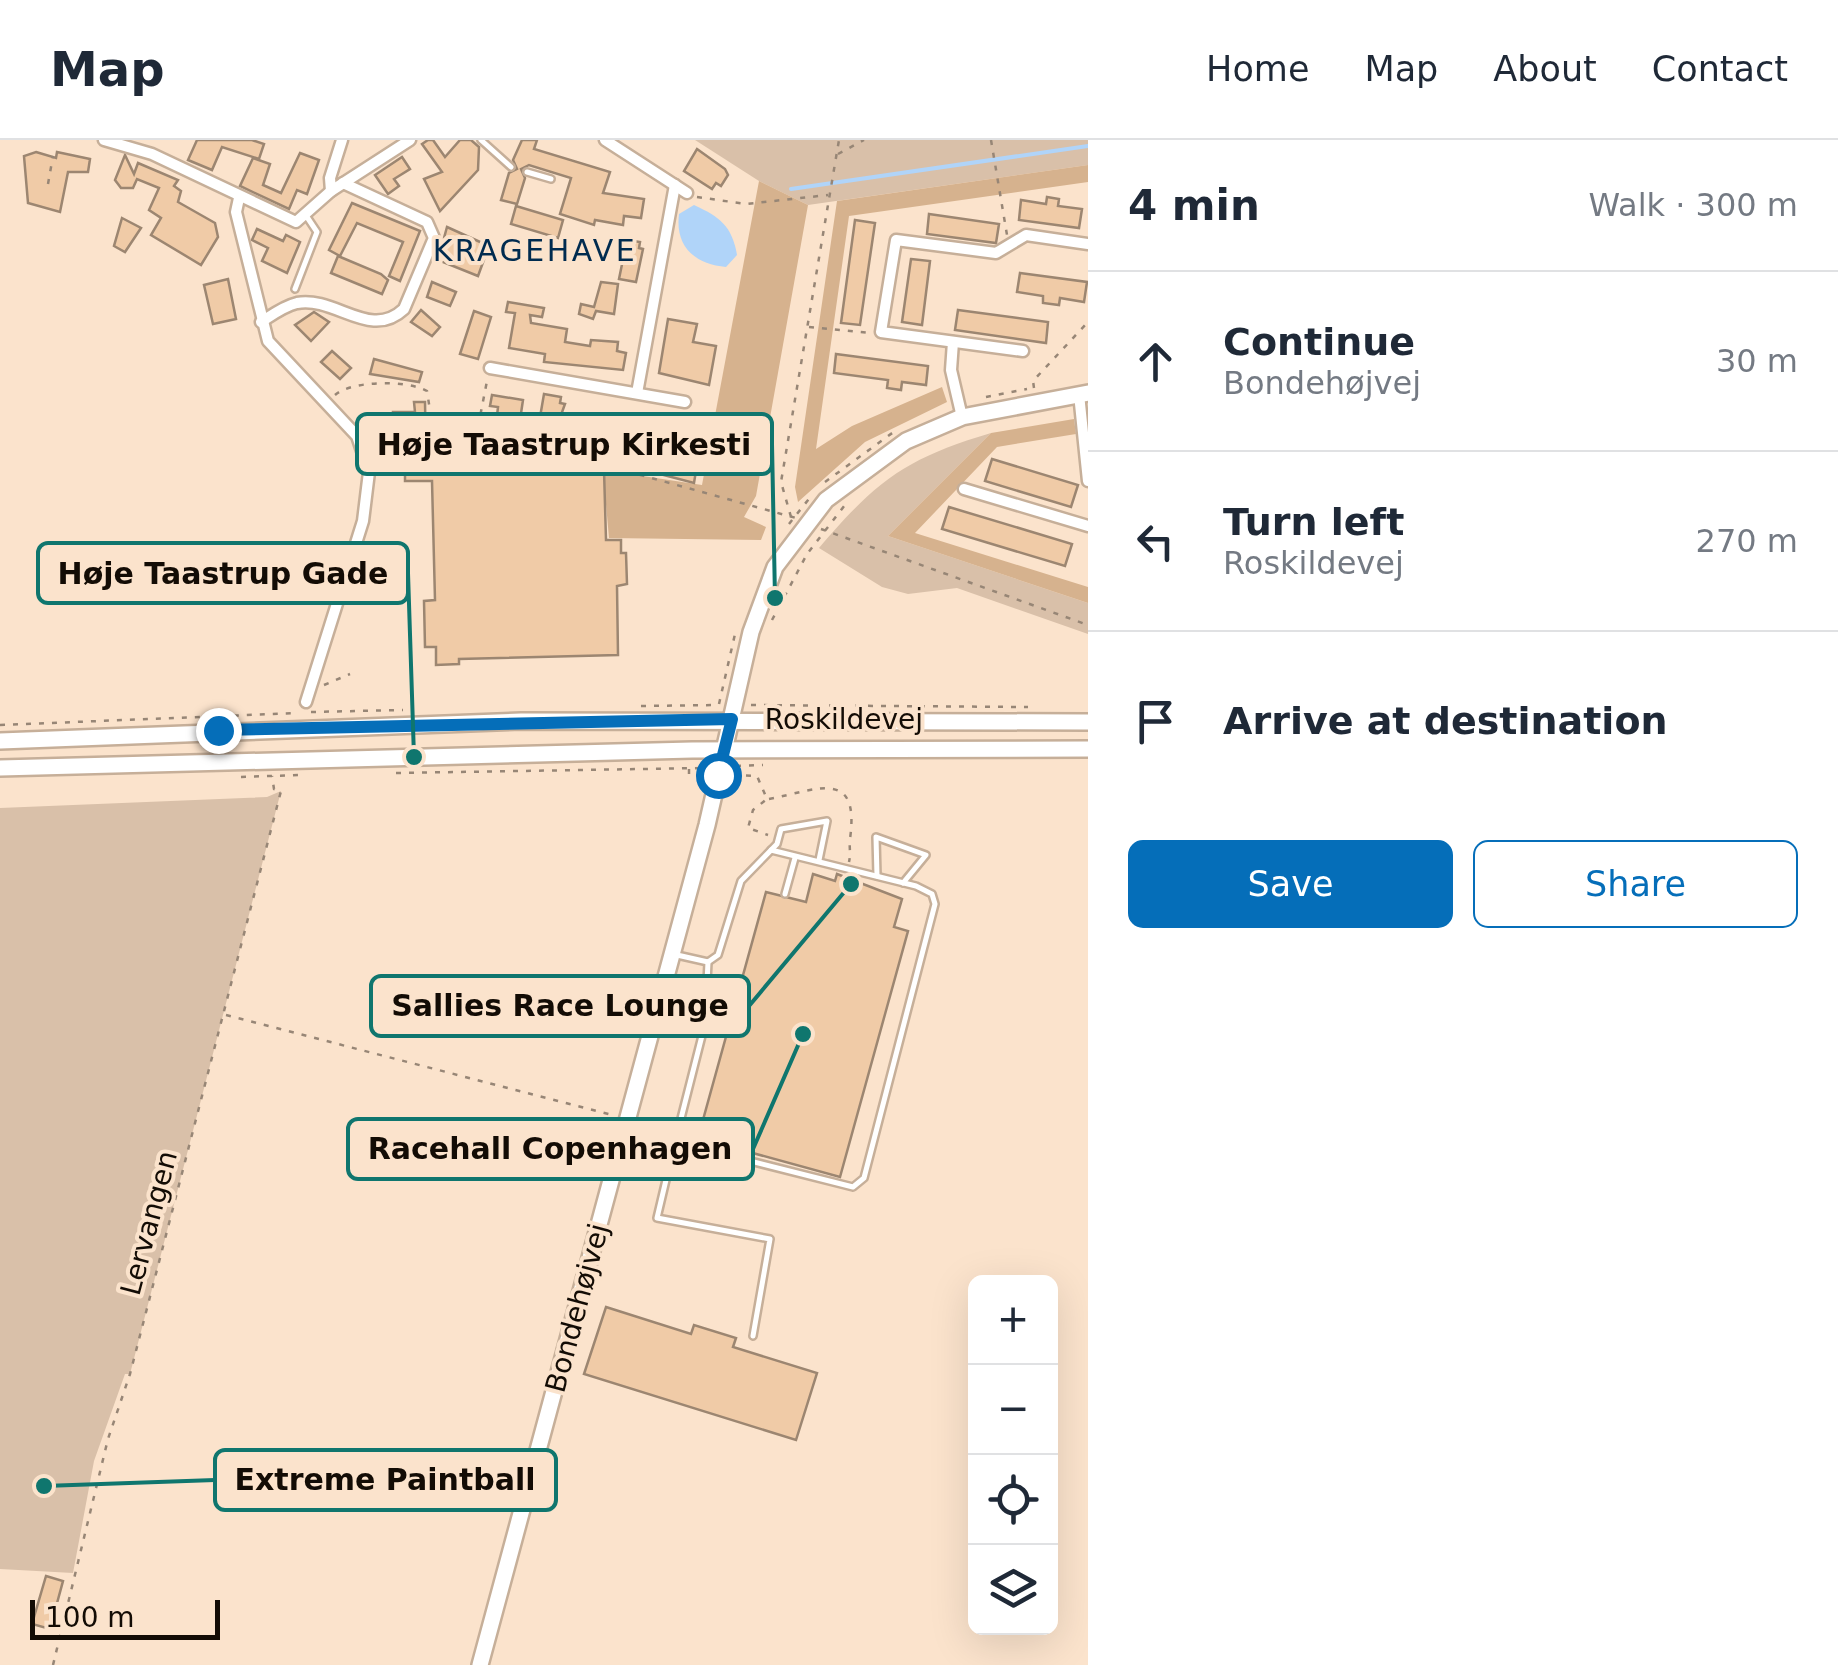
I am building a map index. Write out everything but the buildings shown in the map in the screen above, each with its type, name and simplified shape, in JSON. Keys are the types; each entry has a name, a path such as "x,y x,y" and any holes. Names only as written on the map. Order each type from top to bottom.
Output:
{"main road":[{"name":"Bondehøjvej","path":"480,1665 672,953 760,600 775,567 799,521 879,456 962,417 1084,394"},
{"name":"Roskildevej","path":"0,741 734,708 1088,722"},
{"name":"Roskildevej","path":"0,768 722,759 1088,749"}],"street":[{"path":"104,140 125,142 296,222 330,191 410,140"},
{"path":"330,191 342,140"},
{"path":"605,140 688,193"},
{"path":"261,322 292,304 305,302 374,323 396,317 404,309 434,238 427,222 343,183"},
{"path":"637,393 675,185"},
{"path":"238,198 236,212 261,322 278,357 326,402 365,451 368,494 308,702"},
{"path":"1023,351 881,332 896,240 996,253 1026,235 1088,244"},
{"path":"953,342 951,370 962,417"},
{"path":"490,368 686,402"},
{"path":"1084,394 1088,481"},
{"path":"964,489 1088,526"}],"lane":[{"path":"481,140 511,167"},
{"path":"527,172 552,179"},
{"path":"295,288 317,232 305,214"},
{"path":"754,1336 770,1240 657,1218 706,1024 708,962 720,951 741,881 771,850 781,829 828,821 819,860"},
{"path":"877,876 876,837 926,855 903,883"},
{"path":"674,1142 826,1184 853,1187 864,1178 935,904 932,894 903,883 771,850"},
{"path":"785,894 796,857"},
{"path":"672,953 708,962"}],"path":[{"path":"799,521 782,482 839,140"},
{"path":"837,155 864,140"},
{"path":"991,140 998,164 1008,246"},
{"path":"48,184 53,156"},
{"path":"688,193 746,204 829,194"},
{"path":"1034,388 1033,381 1088,322"},
{"path":"808,326 863,334 881,332"},
{"path":"478,428 490,368"},
{"path":"326,402 343,388 417,386 427,391 431,417 799,521 1088,625"},
{"path":"766,631 823,530 848,502"},
{"path":"0,725 266,714 308,702 350,674"},
{"name":"Roskildevej","path":"734,708 1029,707"},
{"path":"382,773 722,759 771,764"},
{"path":"242,777 308,775"},
{"path":"739,775 757,776 767,799"},
{"name":"Lervangen","path":"54,1665 108,1439 130,1374 281,791 274,789 272,776"},
{"path":"778,838 748,828 754,810 767,799 801,790 836,787 844,792 855,818 847,868"},
{"path":"225,1015 628,1119"}],"shaded area":[{"path":"695,140 1088,140 1088,165 808,205 759,181"},
{"path":"1088,165 1088,182 849,216 816,449 852,426 942,387 947,402 865,442 798,502 795,487 837,201"},
{"path":"759,181 808,205 756,496 744,517 766,527 761,540 609,538 603,470 702,485"},
{"path":"1074,419 1076,434 997,447 915,533 1088,587 1088,603 888,536 991,433"},
{"path":"991,433 888,536 1088,603 1088,634 957,588 908,594 882,587 819,548 858,505 894,475 936,452"},
{"path":"281,791 130,1374 125,1374 94,1461 73,1573 0,1569 0,808 267,797"}],"water":[{"path":"694,205 718,218 732,237 737,255 726,267 705,262 684,244 679,214"}],"waterway":[{"path":"791,189 1088,146"}],"place":[{"name":"Høje Taastrup Kirkesti","path":"775,598"},
{"name":"Høje Taastrup Gade","path":"414,757"},
{"name":"Sallies Race Lounge","path":"851,884"},
{"name":"Racehall Copenhagen","path":"803,1034"},
{"name":"Extreme Paintball","path":"44,1486"}],"district":[{"name":"KRAGEHAVE","path":"535,250"}],"route":[{"path":"218,730 732,719 718,775"}]}
